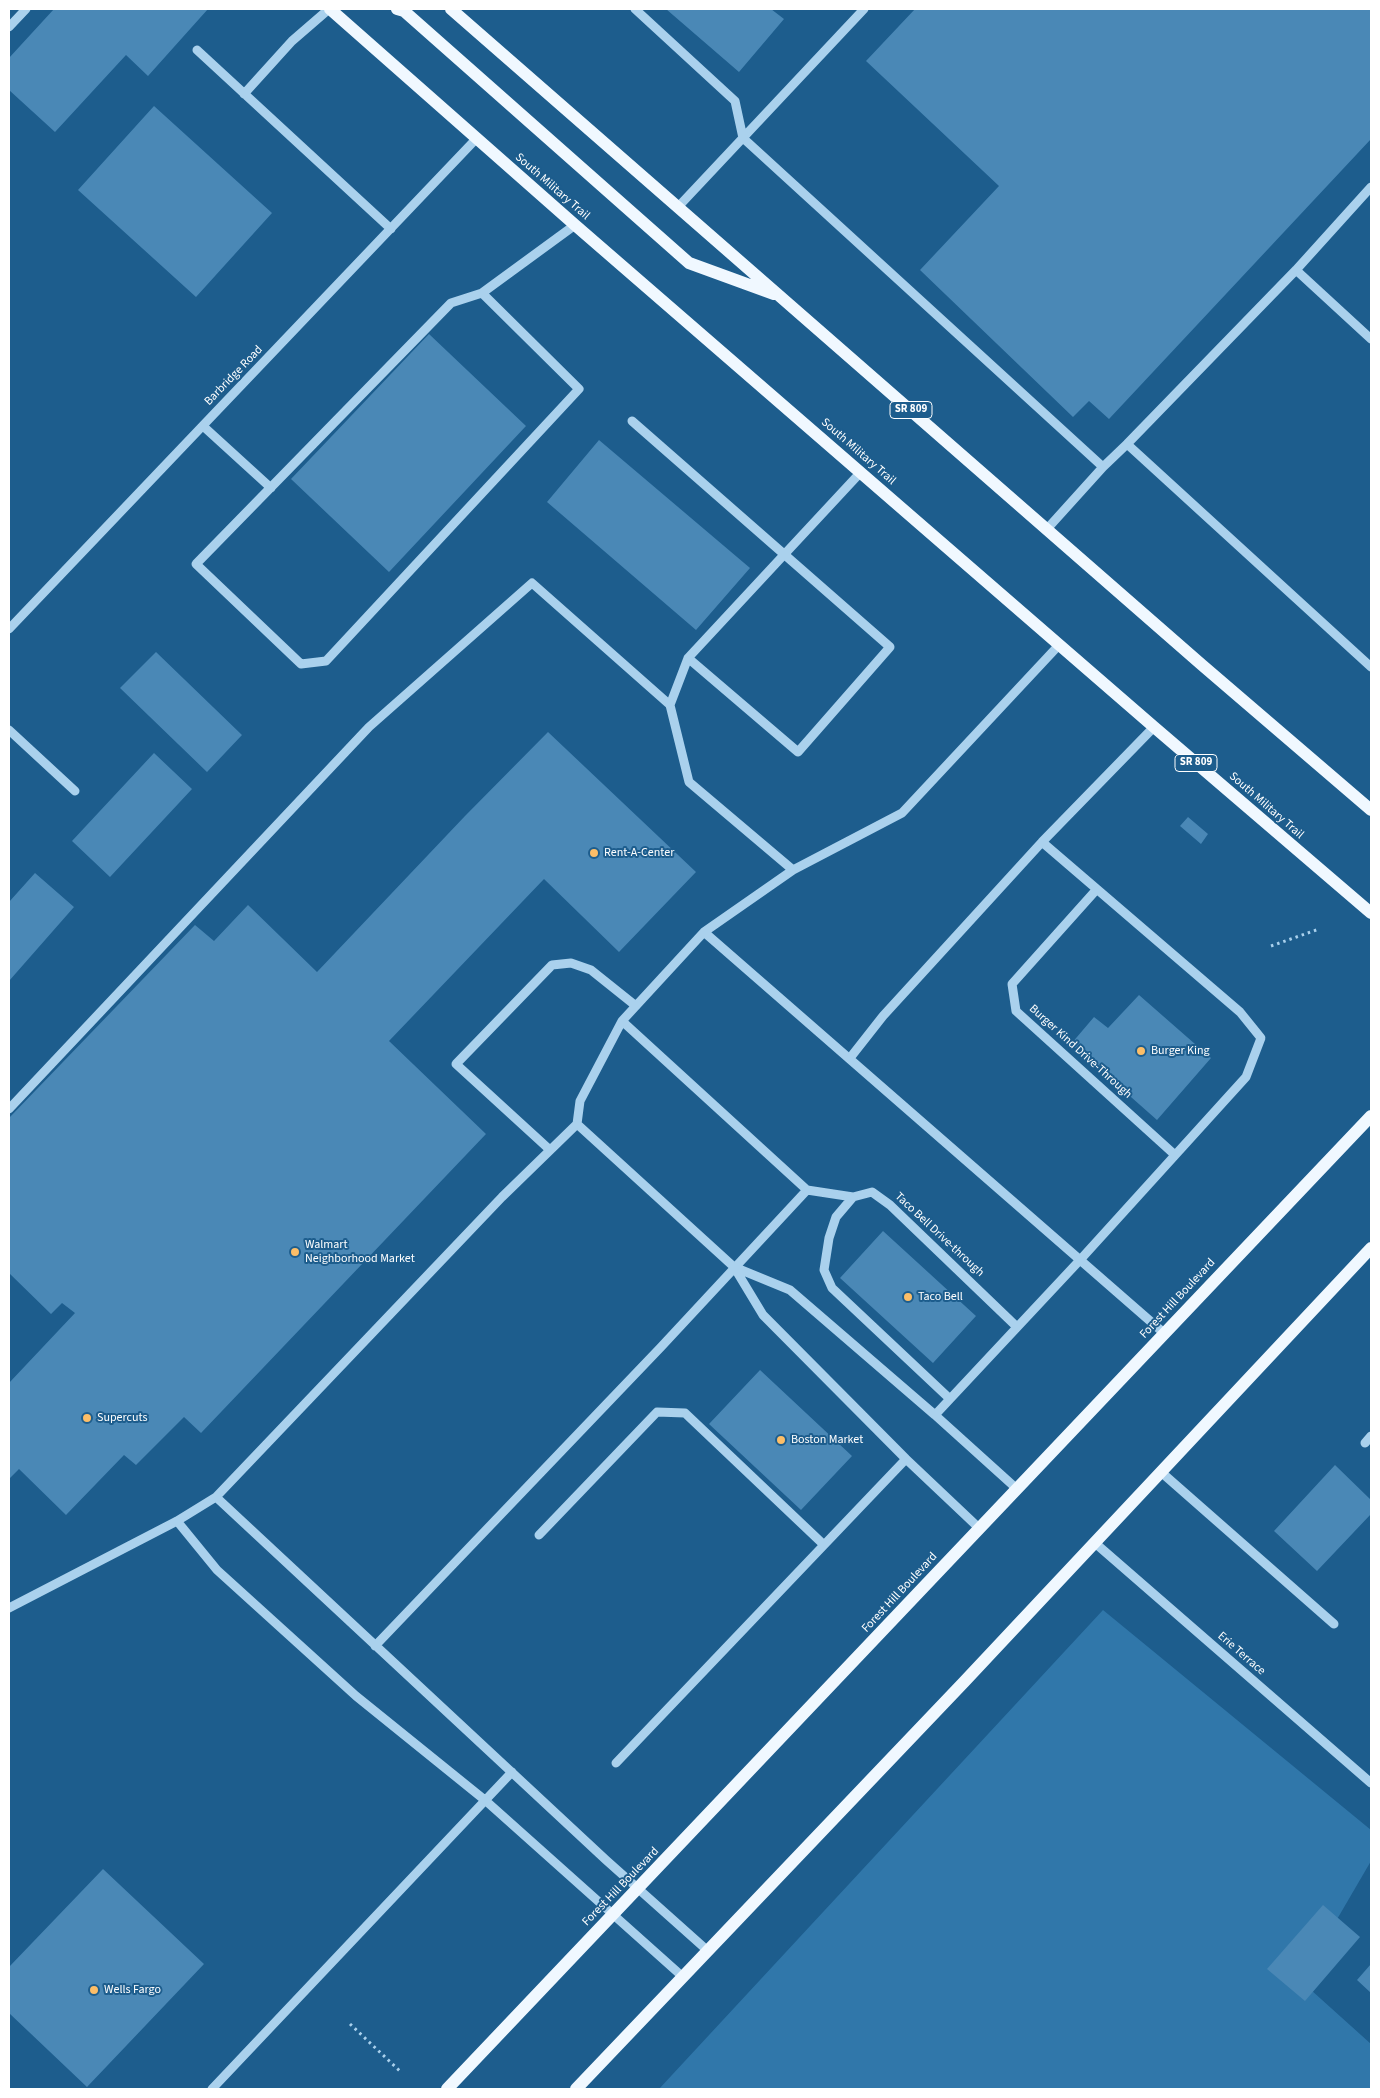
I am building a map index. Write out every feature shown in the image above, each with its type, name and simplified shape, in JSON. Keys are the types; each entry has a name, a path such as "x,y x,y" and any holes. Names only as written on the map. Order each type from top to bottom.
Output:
{"main road":[{"name":"South Military Trail","path":"329,9 575,226 1371,913"},
{"path":"398,9 404,11 690,263 781,297"},
{"name":"SR 809","path":"451,9 1371,810"},
{"name":"Forest Hill Boulevard","path":"447,2089 1371,1116"},
{"path":"576,2089 1095,1543 1371,1248"}],"street":[{"path":"9,27 26,9"},
{"path":"244,94 292,41 329,9"},
{"path":"635,9 736,101 743,138 1103,467"},
{"path":"678,208 864,9"},
{"path":"197,50 391,228"},
{"name":"Barbridge Road","path":"9,629 476,139"},
{"path":"1047,529 1103,467 1296,270 1371,187"},
{"path":"482,293 579,389 326,661 301,664 196,564 451,303 482,293 575,226"},
{"path":"1296,270 1371,339"},
{"path":"632,421 890,647 798,752 688,658"},
{"path":"203,426 271,488"},
{"path":"1127,444 1371,667"},
{"path":"670,705 688,658 860,473"},
{"path":"9,1109 369,727 532,583 670,705 689,782 793,870"},
{"path":"9,1608 177,1521 216,1496 502,1197 577,1124 580,1101 622,1022 704,932 793,870 902,813 1059,645"},
{"path":"850,1058 883,1016 1042,842 1154,727"},
{"path":"9,730 75,791"},
{"path":"935,1415 1080,1260 1246,1077 1261,1038 1240,1012 1042,842"},
{"name":"Burger Kind Drive-Through","path":"1097,889 1012,984 1016,1011 1175,1155"},
{"path":"704,932 1165,1334"},
{"path":"550,1150 456,1064 552,965 571,963 591,970 636,1006"},
{"path":"622,1022 806,1190 853,1197"},
{"path":"577,1124 734,1267 763,1314 906,1459 980,1529"},
{"path":"376,1646 654,1354 806,1190"},
{"name":"Taco Bell Drive-through","path":"853,1197 872,1192 890,1205 1017,1327"},
{"path":"853,1197 836,1217 829,1238 824,1270 832,1288 950,1399"},
{"path":"734,1267 790,1290 935,1415 1017,1489"},
{"path":"539,1535 657,1412 685,1413 823,1544"},
{"path":"616,1763 906,1459"},
{"path":"1161,1472 1334,1624"},
{"path":"216,1496 638,1889 708,1951"},
{"path":"177,1521 217,1570 356,1696 486,1801 682,1977"},
{"name":"Erie Terrace","path":"1095,1543 1371,1783"},
{"path":"212,2089 512,1772"}],"path":[{"path":"1271,946 1319,929"},
{"path":"350,2024 402,2073"}],"shaded area":[{"path":"1103,1610 1371,1830 1371,1861 1301,1981 1371,2044 1371,2089 659,2089"}],"building":[{"path":"54,9 208,9 148,76 126,55 55,132 9,90 9,58"},
{"path":"666,9 771,9 784,19 739,72"},
{"path":"915,9 1371,9 1371,139 1109,419 1089,401 1073,417 920,270 999,186 866,61"},
{"path":"154,106 272,213 196,297 78,190"},
{"path":"429,334 526,426 389,572 291,479"},
{"path":"599,440 750,568 696,630 547,502"},
{"path":"156,652 242,735 207,772 120,688"},
{"path":"548,732 696,872 619,952 544,879 389,1041 486,1134 201,1433 184,1417 136,1465 124,1455 66,1515 19,1469 9,1479 9,1383 75,1313 62,1303 51,1314 9,1273 9,1118 195,925 214,941 248,905 317,972 465,816"},
{"path":"154,753 192,789 110,877 72,841"},
{"path":"1188,817 1208,834 1201,844 1180,826"},
{"path":"35,873 74,907 9,981 9,902"},
{"name":"Burger King","path":"1139,995 1211,1058 1157,1120 1071,1044 1094,1017 1108,1028"},
{"name":"Taco Bell","path":"883,1231 976,1316 933,1363 840,1278"},
{"name":"Boston Market","path":"760,1370 852,1456 801,1510 709,1424"},
{"path":"1335,1465 1371,1500 1371,1514 1317,1571 1274,1531"},
{"name":"Wells Fargo","path":"103,1869 204,1964 87,2087 9,2013 9,1967"},
{"path":"1323,1905 1360,1937 1305,2001 1267,1969"},
{"path":"1371,1964 1371,1993 1357,1980"}],"place":[{"name":"Rent-A-Center","path":"594,853"},
{"name":"Burger King","path":"1141,1051"},
{"name":"Walmart Neighborhood Market","path":"295,1252"},
{"name":"Taco Bell","path":"908,1297"},
{"name":"Supercuts","path":"87,1418"},
{"name":"Boston Market","path":"781,1440"},
{"name":"Wells Fargo","path":"94,1990"}]}
